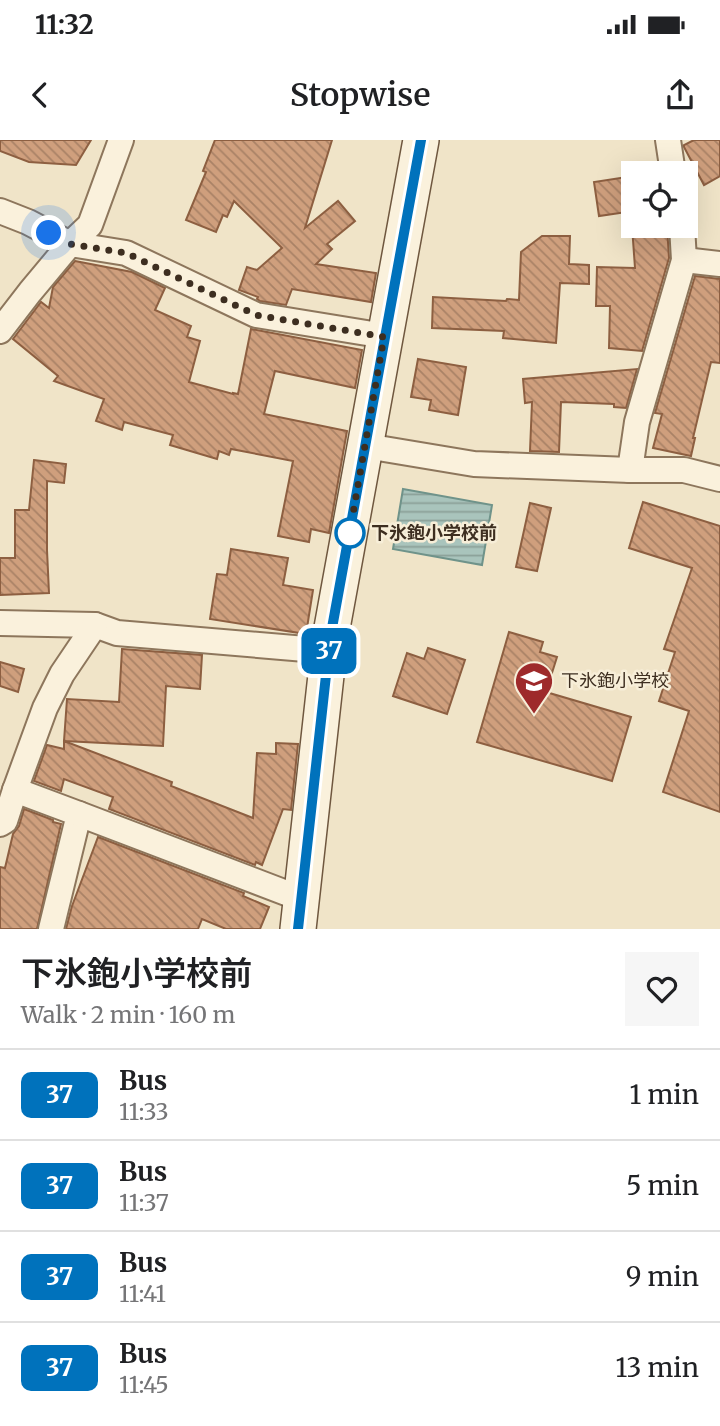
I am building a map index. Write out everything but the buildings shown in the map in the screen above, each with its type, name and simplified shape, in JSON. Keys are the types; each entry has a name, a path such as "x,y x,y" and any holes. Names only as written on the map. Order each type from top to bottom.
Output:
{"street":[{"path":"0,331 70,244 90,225 121,140"},
{"path":"15,790 79,814 300,914 329,651 421,140"},
{"path":"668,140 671,161"},
{"path":"0,211 70,244 126,253 256,315 384,337"},
{"path":"630,470 637,422 684,260 682,238"},
{"path":"684,260 720,264"},
{"path":"366,446 474,464 684,470 720,479"},
{"path":"0,623 95,625 117,633 329,651"},
{"path":"0,824 5,821 45,708 61,674 95,625"},
{"path":"51,929 79,814"}],"water":[{"path":"403,489 492,505 482,565 393,549"}],"bus line":[{"name":"37","path":"298,929 330,639 421,140"}],"place":[{"name":"下氷鉋小学校前","path":"350,533"},
{"name":"下氷鉋小学校","path":"534,715"}],"route":[{"path":"49,233 70,244 126,253 256,315 384,337 348,542 350,533"}]}
